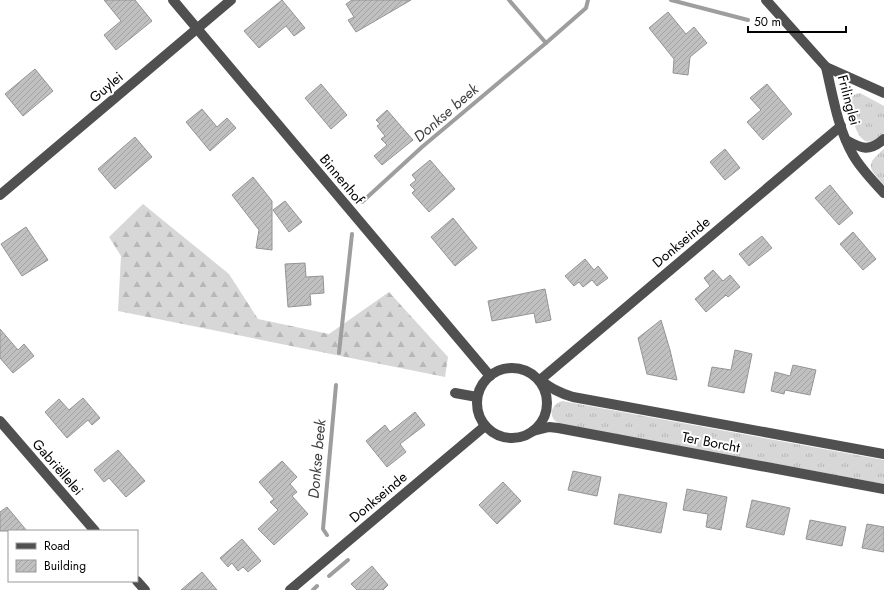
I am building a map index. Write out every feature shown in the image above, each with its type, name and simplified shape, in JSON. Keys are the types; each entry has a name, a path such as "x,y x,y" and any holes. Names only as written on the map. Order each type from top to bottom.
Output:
{"street":[{"name":"Binnenhof","path":"173,0 490,376"},
{"name":"Guylei","path":"0,195 231,0"},
{"name":"Frilinglei","path":"766,0 826,68 884,93"},
{"name":"Frilinglei","path":"826,68 846,140 854,156 865,172 884,193"},
{"name":"Donkseinde","path":"540,380 841,126"},
{"name":"Frilinglei","path":"846,140 856,146 866,148 877,145 884,139"},
{"path":"519,368 534,375 540,380 545,388 547,402 546,411 543,421 533,430 527,434 507,438 498,435 485,426 476,407 477,397 483,382 490,376 503,369 519,368"},
{"name":"Ter Borcht","path":"540,380 561,394 573,397 884,454"},
{"path":"455,393 477,397"},
{"name":"Gabriëllelei","path":"0,421 94,530"},
{"name":"Donkseinde","path":"290,590 485,426"},
{"name":"Ter Borcht","path":"533,430 549,427 558,428 884,489"},
{"path":"138,581 145,590"}],"green space":[{"path":"860,93 884,106 884,133 872,141 864,140 860,137 848,108 848,99"},
{"path":"884,149 884,185 872,170 871,163"},
{"path":"143,204 229,274 258,319 329,334 389,292 448,357 445,377 118,311 121,256 109,237"},
{"path":"562,401 884,460 884,484 561,424 554,419 552,412 555,406"}],"building":[{"path":"104,0 135,0 152,21 116,50 104,35 121,21"},
{"path":"282,0 305,28 294,36 286,26 259,48 244,31"},
{"path":"352,0 411,0 356,32 348,20 354,17 346,4"},
{"path":"668,12 686,34 694,27 707,43 690,57 688,75 673,73 674,59 649,28"},
{"path":"35,69 53,91 23,116 5,94"},
{"path":"321,84 347,115 331,129 305,98"},
{"path":"767,84 792,114 763,140 747,122 761,110 750,98"},
{"path":"202,109 217,127 227,118 236,128 210,151 186,122"},
{"path":"387,110 413,140 382,165 374,156 387,145 381,139 385,136 377,126 380,124 376,120"},
{"path":"135,137 152,157 115,189 98,169"},
{"path":"725,149 740,168 725,180 710,162"},
{"path":"430,160 455,189 429,212 412,193 415,190 410,185 416,180 412,175"},
{"path":"253,177 272,201 272,250 256,248 259,230 232,195"},
{"path":"830,185 853,213 839,225 815,198"},
{"path":"285,201 302,222 289,232 273,210"},
{"path":"453,218 477,248 455,266 431,237"},
{"path":"26,227 48,260 22,276 1,244"},
{"path":"853,232 876,259 863,270 840,244"},
{"path":"762,236 772,248 749,266 739,254"},
{"path":"585,259 594,270 598,266 608,278 597,286 592,280 583,287 579,282 574,286 565,276"},
{"path":"305,263 306,277 323,276 324,293 310,294 311,305 288,307 285,264"},
{"path":"713,270 723,281 730,275 740,287 728,297 726,295 706,312 695,299 710,286 704,278"},
{"path":"545,289 551,320 536,323 534,313 492,321 488,301"},
{"path":"661,320 677,380 647,374 638,338"},
{"path":"0,329 18,350 24,344 34,356 13,373 0,358"},
{"path":"735,350 752,354 744,393 708,386 712,367 731,370"},
{"path":"793,365 816,370 810,395 785,390 784,394 771,391 775,372 790,376"},
{"path":"83,398 100,418 92,425 88,420 67,438 45,412 59,399 69,410"},
{"path":"415,412 425,425 400,444 406,452 387,467 366,441 385,425 390,432"},
{"path":"118,450 145,481 126,497 109,478 104,482 94,470"},
{"path":"282,461 297,477 290,484 297,492 292,496 308,514 274,545 258,529 278,510 270,502 274,499 259,482"},
{"path":"573,471 601,477 597,496 568,490"},
{"path":"503,482 521,501 497,524 479,505"},
{"path":"687,489 727,497 721,530 706,527 708,514 683,510"},
{"path":"619,494 667,503 661,533 614,524"},
{"path":"752,500 790,508 784,535 746,527"},
{"path":"7,507 26,530 0,531 0,512"},
{"path":"810,520 846,527 842,546 806,539"},
{"path":"867,524 884,527 884,552 862,548"},
{"path":"242,539 261,561 248,572 243,567 238,571 232,563 228,567 220,558"},
{"path":"372,566 388,585 383,590 357,590 351,584"},
{"path":"202,572 217,590 181,590"}],"waterway":[{"name":"Donkse beek","path":"509,0 546,43 586,8 588,0"},
{"path":"671,0 748,20"},
{"name":"Donkse beek","path":"362,202 422,147 546,43"},
{"name":"Donkse beek","path":"339,353 352,234"},
{"name":"Donkse beek","path":"327,535 323,529 336,385"},
{"name":"Donkse beek","path":"329,576 348,560"},
{"name":"Donkse beek","path":"313,590 317,586"}]}
